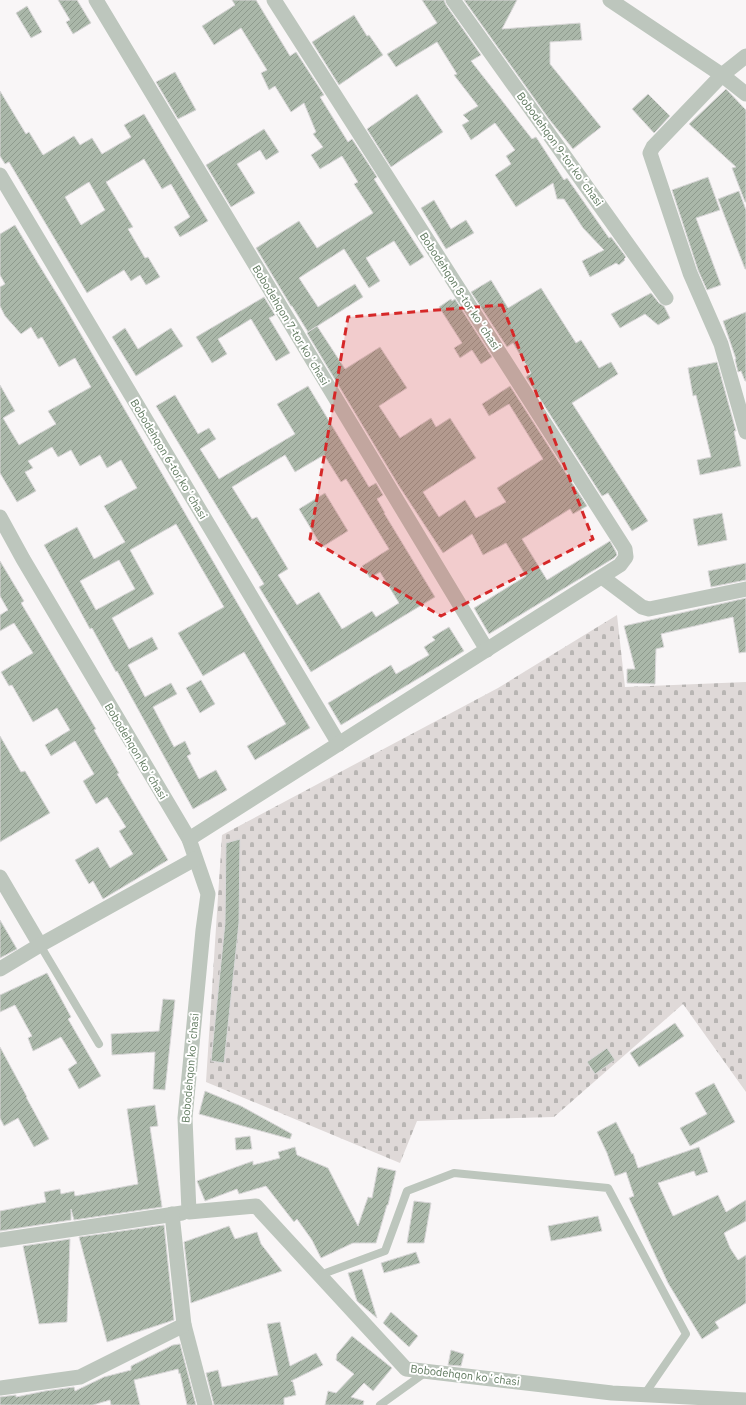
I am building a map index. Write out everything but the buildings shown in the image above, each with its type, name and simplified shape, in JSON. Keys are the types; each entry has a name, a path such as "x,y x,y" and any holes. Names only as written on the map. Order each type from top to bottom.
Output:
{"street":[{"name":"Bobodehqon 7-tor koʼchasi","path":"96,0 487,650"},
{"name":"Bobodehqon 8-tor koʼchasi","path":"189,839 602,577 620,565 626,557 625,549 274,0"},
{"name":"Bobodehqon 9-tor koʼchasi","path":"453,0 666,298"},
{"path":"610,0 722,75 746,94"},
{"path":"746,56 722,75 650,153 690,273 722,344 746,432"},
{"name":"Bobodehqon 6-tor koʼchasi","path":"0,175 338,744"},
{"name":"Bobodehqon koʼchasi","path":"0,516 27,566 189,839 208,894 203,930 185,1118 189,1212 256,1206 406,1369 612,1393 746,1400"},
{"path":"602,577 642,607 649,609 746,589"},
{"path":"0,969 40,945 195,859"},
{"path":"0,877 40,945"},
{"path":"0,1240 189,1212"},
{"path":"172,1214 184,1325 205,1405"},
{"path":"0,1388 80,1377 184,1325"}],"lane":[{"path":"40,945 99,1044"},
{"path":"320,1275 385,1251 407,1191 454,1173 608,1188 686,1334 644,1395"},
{"path":"380,1405 427,1372"}],"highlighted area":[{"path":"502,305 593,539 441,616 310,539 348,317"}],"green space":[{"path":"617,615 625,687 746,682 746,1092 683,1004 554,1117 417,1121 400,1163 206,1082 222,835 498,688"}]}
